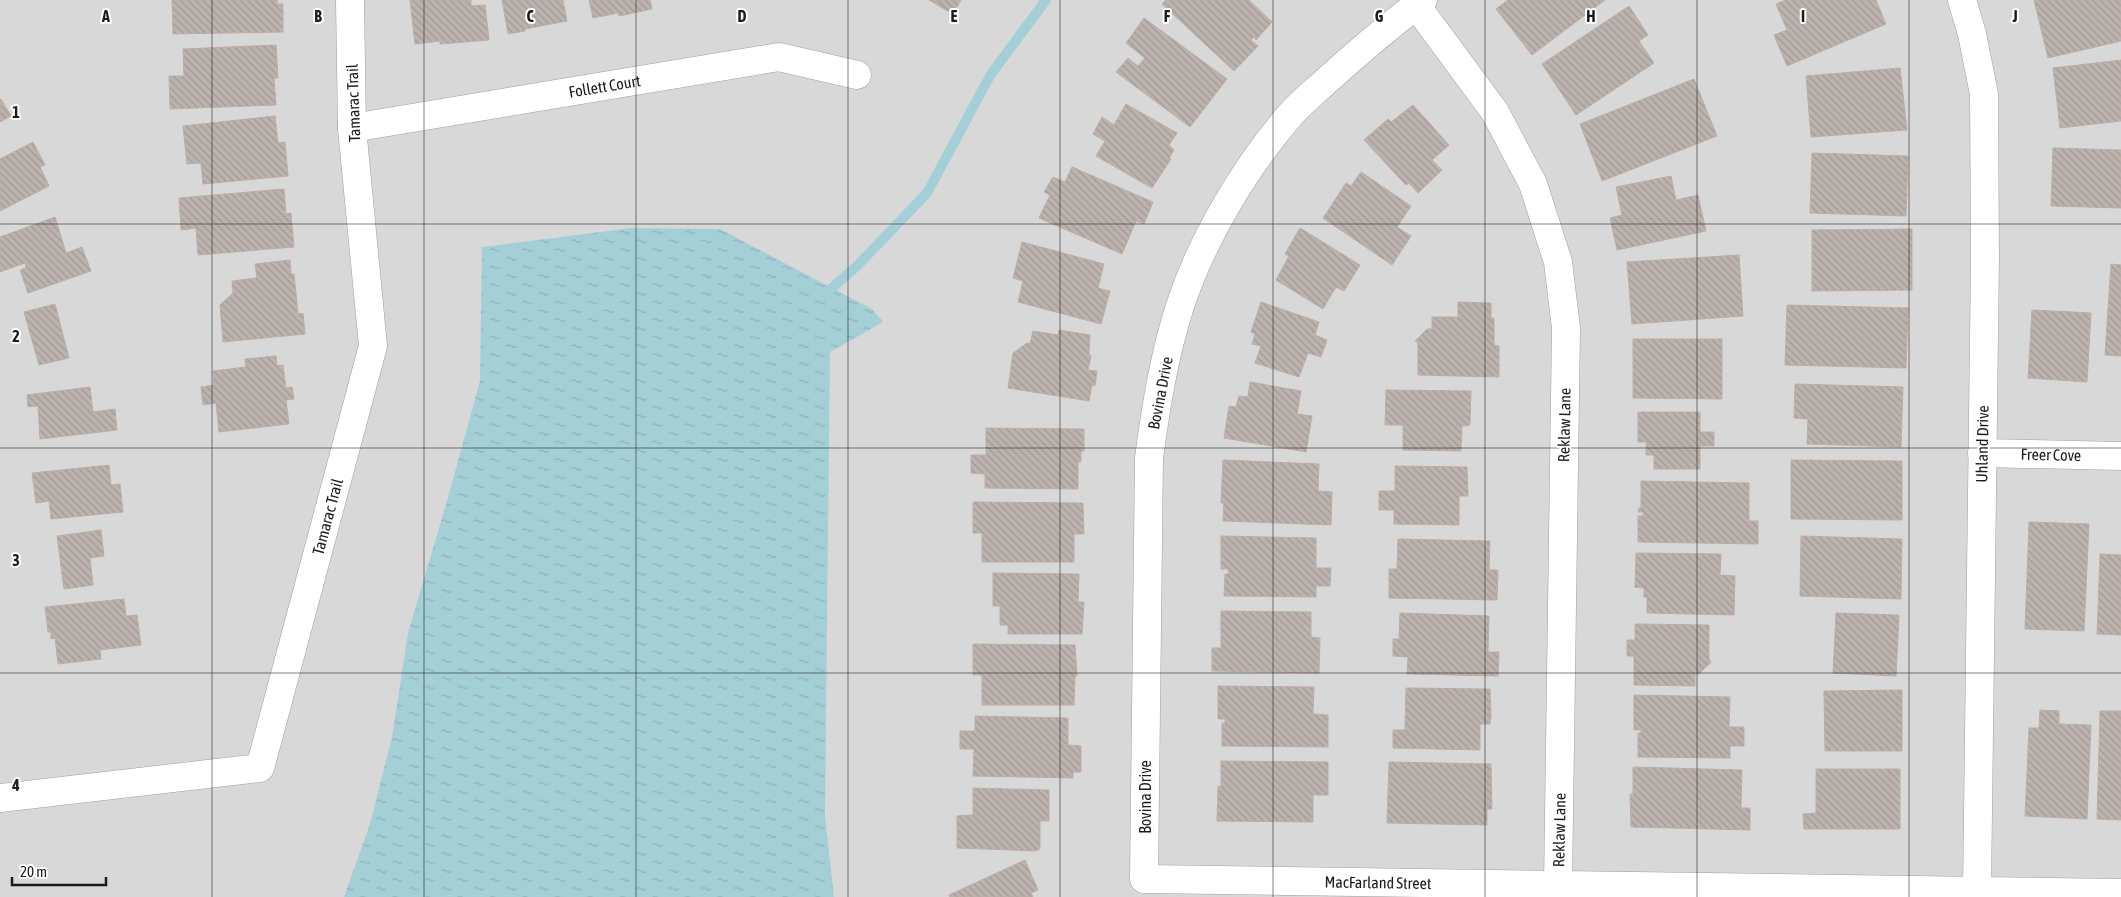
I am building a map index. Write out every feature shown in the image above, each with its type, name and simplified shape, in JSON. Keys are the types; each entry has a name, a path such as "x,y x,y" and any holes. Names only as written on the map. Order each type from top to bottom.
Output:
{"street":[{"name":"Tamarac Trail","path":"0,798 260,768 374,346 352,128 350,0"},
{"name":"Uhland Drive","path":"1962,0 1972,34 1984,94 1985,257 1977,891"},
{"name":"Bovina Drive","path":"1144,879 1149,458 1156,406 1166,356 1181,305 1201,255 1247,170 1292,113 1346,63 1419,2"},
{"name":"Reklaw Lane","path":"1419,2 1495,112 1533,184 1558,262 1566,328 1558,885"},
{"name":"Follett Court","path":"352,128 779,57 857,75"},
{"name":"Freer Cove","path":"1982,453 2121,456"},
{"name":"MacFarland Street","path":"1144,879 2121,893"}],"shaded area":[{"path":"0,0 2121,0 2121,897 0,897"}],"water":[{"path":"631,228 720,229 872,309 883,322 830,352 825,816 834,897 344,897 370,824 392,737 408,633 480,381 482,247"}],"building":[{"path":"172,0 277,0 277,4 283,4 283,32 173,34"},
{"path":"410,0 471,0 471,6 485,5 489,40 440,44 440,41 415,44"},
{"path":"502,0 563,0 567,21 508,34"},
{"path":"589,0 650,0 652,9 619,16 618,13 593,18"},
{"path":"929,0 961,0 953,14"},
{"path":"1166,0 1249,0 1272,22 1256,40 1254,37 1251,40 1258,46 1234,71 1162,4"},
{"path":"1508,0 1605,0 1532,55 1496,9"},
{"path":"1786,0 1876,0 1886,24 1787,66 1774,35 1787,30 1776,4"},
{"path":"2034,0 2121,0 2121,41 2048,58"},
{"path":"1629,6 1648,35 1639,41 1654,63 1576,115 1542,64"},
{"path":"1144,18 1227,79 1190,127 1116,72 1128,58 1138,66 1145,58 1126,43"},
{"path":"276,45 278,78 274,78 276,105 170,109 169,76 184,76 183,49"},
{"path":"2121,60 2121,121 2060,128 2053,68"},
{"path":"1900,68 1907,130 1811,137 1806,76"},
{"path":"1694,79 1717,136 1602,181 1580,124"},
{"path":"0,100 11,116 0,122"},
{"path":"1126,104 1177,133 1169,145 1174,150 1169,158 1171,159 1152,188 1096,156 1105,141 1093,134 1102,117 1114,125"},
{"path":"1413,105 1449,145 1432,160 1442,170 1418,193 1409,183 1406,185 1364,140 1388,119 1391,122"},
{"path":"275,116 278,143 285,142 288,176 203,184 201,163 187,164 183,126"},
{"path":"33,142 45,165 40,167 49,186 0,211 0,159"},
{"path":"2053,148 2121,150 2121,208 2051,206"},
{"path":"1812,153 1908,156 1906,216 1810,213"},
{"path":"1072,167 1153,202 1144,224 1136,221 1122,254 1039,218 1050,195 1044,192 1053,177 1065,182"},
{"path":"1361,172 1411,206 1397,227 1411,236 1392,265 1323,218 1346,183 1351,186"},
{"path":"1671,176 1676,200 1698,195 1706,231 1617,250 1610,218 1622,215 1616,187"},
{"path":"284,189 286,214 291,213 294,247 198,255 196,228 181,230 179,198"},
{"path":"55,217 66,253 82,247 91,271 28,293 20,270 26,268 25,263 0,272 0,237"},
{"path":"1300,228 1360,265 1344,291 1336,287 1323,309 1276,280 1289,256 1285,254"},
{"path":"1912,229 1912,290 1812,291 1812,230"},
{"path":"1022,242 1104,264 1098,288 1110,291 1101,324 1018,302 1023,281 1013,278"},
{"path":"1739,255 1743,316 1632,324 1627,262"},
{"path":"290,260 291,274 294,274 298,314 303,313 305,334 223,342 220,305 233,293 232,281 257,278 255,264"},
{"path":"2111,264 2121,265 2121,356 2105,355"},
{"path":"1261,302 1319,322 1315,335 1327,340 1321,357 1308,353 1299,377 1255,363 1261,346 1252,344 1255,334 1251,332"},
{"path":"1458,302 1491,303 1491,318 1494,318 1494,345 1499,346 1499,377 1418,375 1418,343 1415,341 1427,329 1432,329 1432,317 1458,317"},
{"path":"55,304 69,358 39,365 24,312"},
{"path":"1787,305 1908,308 1906,368 1785,365"},
{"path":"2032,310 2091,313 2087,382 2028,378"},
{"path":"1059,330 1090,335 1089,355 1091,356 1088,370 1097,371 1095,386 1092,385 1089,401 1008,388 1013,353 1027,343 1030,344 1033,331 1058,335"},
{"path":"1633,339 1722,339 1722,399 1633,398"},
{"path":"276,356 277,366 283,365 286,388 292,387 294,399 286,400 289,424 219,432 216,403 203,405 201,387 214,385 213,371 246,367 245,359"},
{"path":"1250,382 1301,391 1297,414 1312,416 1306,452 1224,438 1229,406 1236,407 1239,396 1248,397"},
{"path":"1795,384 1903,387 1901,447 1807,444 1808,419 1794,418"},
{"path":"90,387 93,412 115,409 117,430 40,439 38,406 28,407 27,395"},
{"path":"1386,390 1471,391 1470,425 1462,426 1461,451 1403,450 1403,425 1385,425"},
{"path":"1638,412 1700,412 1700,432 1714,432 1714,446 1700,446 1700,469 1654,469 1654,455 1646,455 1646,442 1638,442"},
{"path":"986,428 1084,429 1084,451 1081,451 1081,462 1078,462 1078,489 985,488 985,474 971,473 971,455 986,455"},
{"path":"1223,460 1319,464 1318,491 1332,492 1331,525 1223,521 1224,503 1221,503"},
{"path":"1791,460 1902,461 1902,520 1791,519"},
{"path":"109,465 111,485 120,484 123,512 51,519 49,501 36,503 32,473"},
{"path":"1395,466 1467,467 1468,496 1459,496 1459,525 1394,524 1394,510 1379,510 1379,491 1395,491"},
{"path":"1641,481 1749,483 1749,521 1758,521 1758,544 1638,542 1638,516 1643,516 1643,512 1638,512 1639,508 1641,508"},
{"path":"973,502 1083,503 1084,534 1074,534 1074,562 982,562 982,533 973,533"},
{"path":"2029,522 2089,524 2084,631 2025,629"},
{"path":"101,530 104,556 90,558 93,585 64,589 57,536"},
{"path":"1221,536 1316,538 1316,568 1331,568 1330,586 1316,586 1316,597 1224,596 1225,574 1228,574 1229,569 1221,569"},
{"path":"1801,536 1902,539 1901,599 1800,596"},
{"path":"1398,539 1490,541 1489,570 1498,570 1497,600 1389,598 1389,569 1397,569"},
{"path":"1636,553 1721,554 1720,575 1735,576 1734,615 1647,613 1647,597 1644,597 1644,588 1635,587"},
{"path":"2100,554 2121,555 2121,635 2097,634"},
{"path":"993,573 1079,574 1078,602 1084,602 1082,634 1008,634 1008,625 1000,625 1000,606 993,606"},
{"path":"124,599 126,616 137,615 141,645 100,650 101,659 58,664 55,638 51,639 51,632 48,632 45,607"},
{"path":"1221,611 1311,612 1311,637 1320,638 1319,673 1212,671 1212,648 1221,648"},
{"path":"1400,613 1489,616 1488,652 1499,652 1498,676 1407,674 1408,657 1393,656 1393,639 1399,639"},
{"path":"1836,613 1899,615 1896,676 1833,673"},
{"path":"1635,624 1709,625 1709,659 1711,662 1699,674 1695,674 1695,686 1634,685 1634,656 1627,656 1627,640 1635,640"},
{"path":"973,644 1075,645 1077,676 1075,676 1074,705 982,705 982,675 973,675"},
{"path":"1218,686 1314,687 1313,714 1328,715 1328,747 1222,746 1222,723 1225,723 1225,719 1218,719"},
{"path":"1406,688 1490,689 1490,724 1480,724 1480,750 1393,748 1393,730 1405,730"},
{"path":"1902,690 1902,751 1825,751 1824,691"},
{"path":"1634,695 1730,697 1729,727 1744,727 1744,746 1730,746 1730,758 1638,757 1638,733 1641,733 1641,730 1634,730"},
{"path":"2040,710 2059,711 2059,724 2091,725 2087,819 2025,816 2029,728 2039,728"},
{"path":"2100,711 2121,711 2121,820 2097,819"},
{"path":"975,716 1068,718 1068,745 1081,746 1081,772 1073,772 1073,778 973,776 974,749 960,749 960,731 975,731"},
{"path":"1221,761 1328,762 1328,795 1313,795 1313,822 1217,821 1218,786 1221,787"},
{"path":"1389,762 1491,764 1492,809 1487,809 1487,825 1387,823"},
{"path":"1633,767 1742,770 1741,808 1750,808 1750,830 1631,827 1630,794 1633,794"},
{"path":"1816,769 1900,769 1900,829 1804,829 1803,814 1816,813"},
{"path":"973,788 1049,790 1049,821 1040,821 1040,849 1035,851 957,848 957,816 973,815"},
{"path":"1025,860 1038,890 1031,893 1033,897 950,897 949,895"}],"waterway":[{"path":"823,296 858,265 927,193 991,74 1046,0"}]}
